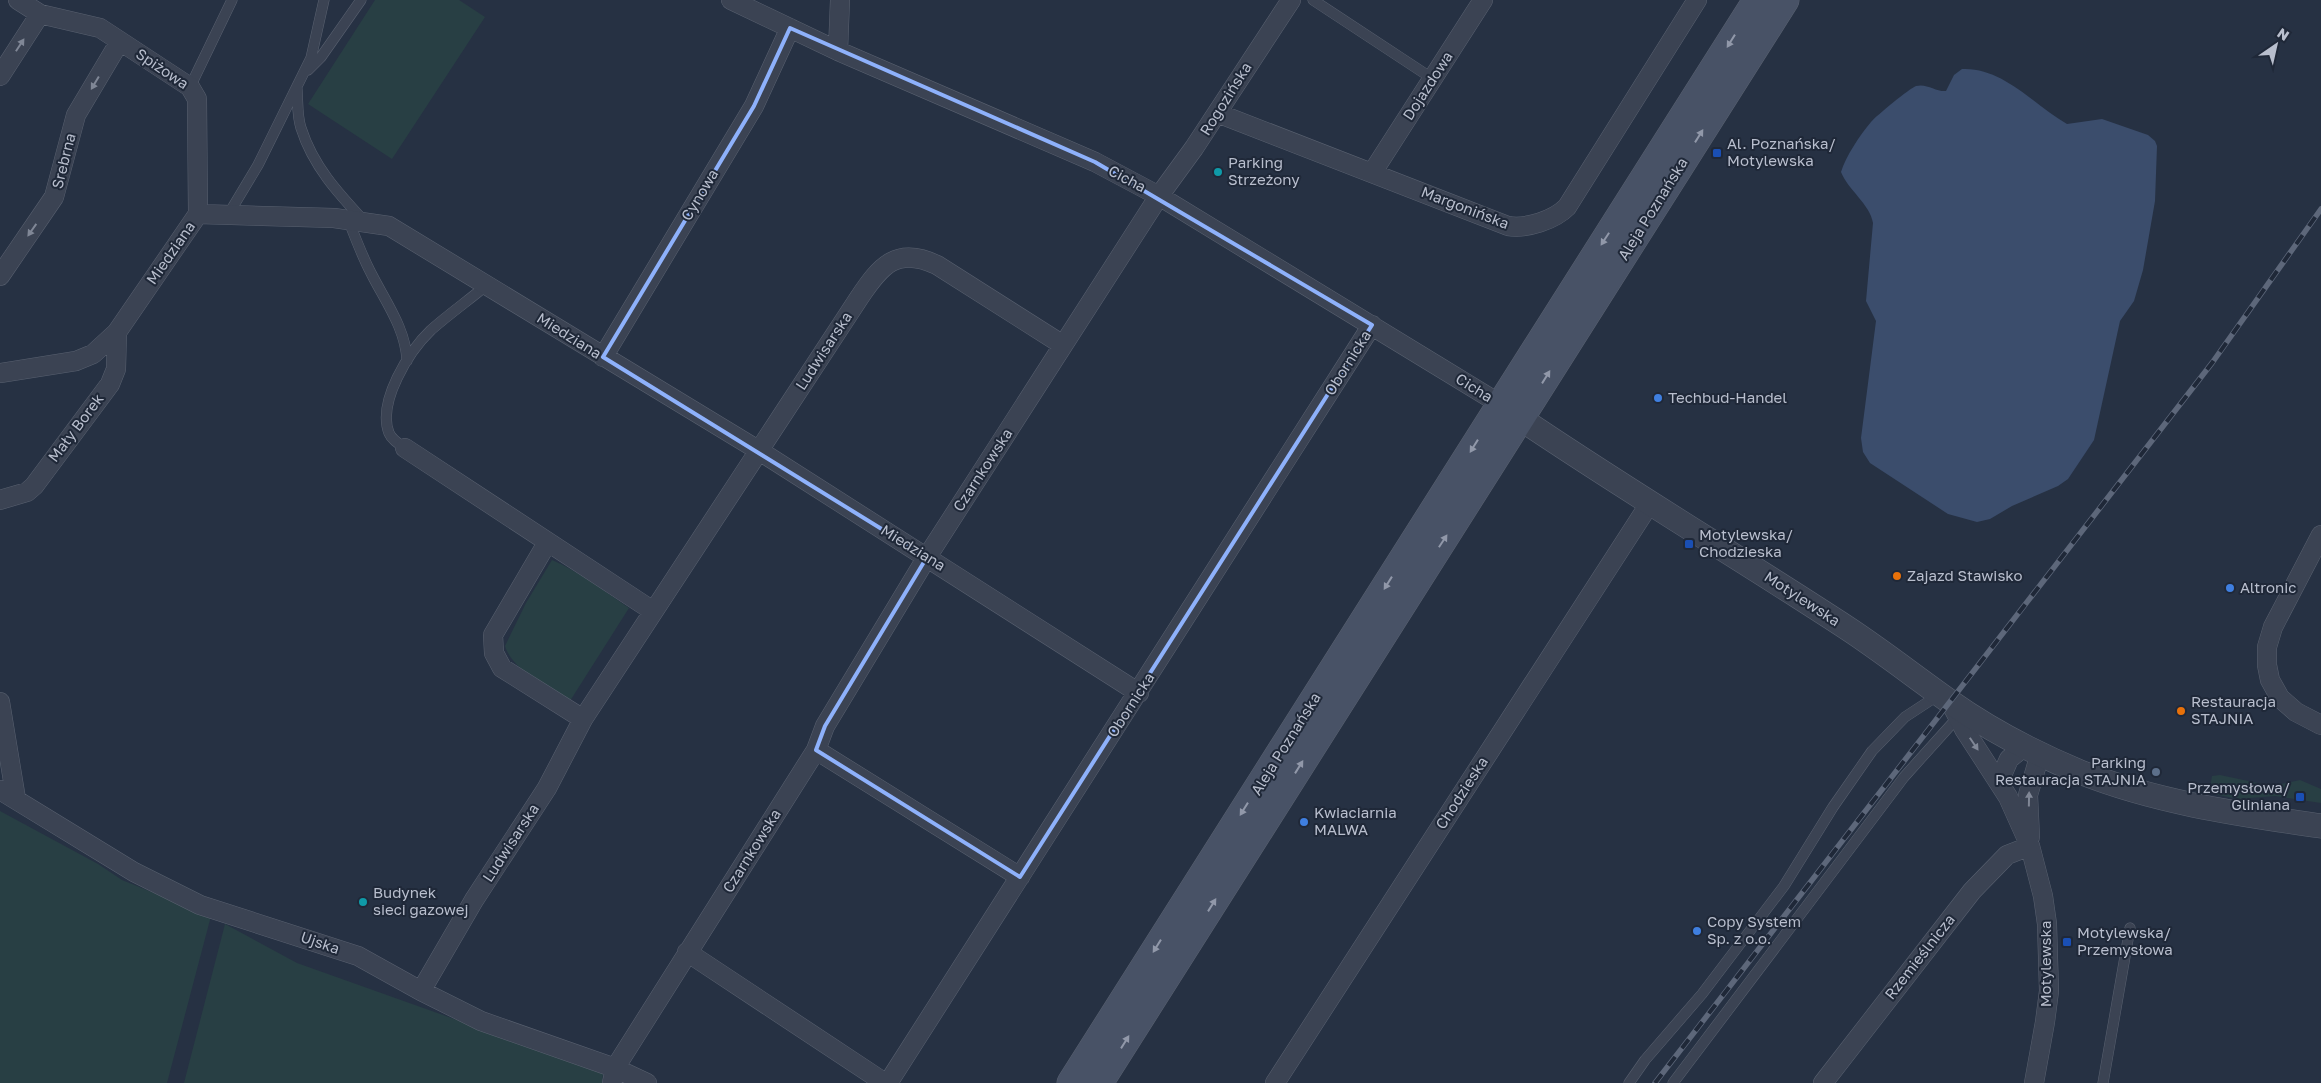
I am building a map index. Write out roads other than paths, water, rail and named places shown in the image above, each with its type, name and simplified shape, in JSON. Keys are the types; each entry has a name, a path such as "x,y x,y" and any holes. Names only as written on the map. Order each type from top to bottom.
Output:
{"main road":[{"name":"Aleja Poznańska","path":"1099,1083 1510,411 1757,0"},
{"name":"Aleja Poznańska","path":"1071,1083 1510,411 1785,0"}],"street":[{"name":"Spiżowa","path":"18,0 40,14 100,28 190,86 197,99 198,214"},
{"name":"Cicha","path":"731,0 838,51 1095,162 1159,196 1510,411"},
{"path":"838,51 840,0"},
{"name":"Rogozińska","path":"1159,196 1217,113 1290,0"},
{"name":"Dojazdowa","path":"1372,172 1483,0"},
{"name":"Margonińska","path":"1217,113 1508,226 1523,228 1555,216 1567,207 1697,0"},
{"path":"0,76 40,14"},
{"name":"Cynowa","path":"603,357 754,106 790,28"},
{"name":"Srebrna","path":"0,276 54,197 76,115 120,41"},
{"name":"Czarnkowska","path":"613,1076 688,952 816,750 825,726 927,557 1159,196"},
{"name":"Miedziana","path":"0,374 76,361 93,354 117,332 198,214 356,220 389,226 488,284 603,357 758,450 1139,693"},
{"name":"Ludwisarska","path":"421,991 474,900 547,788 583,719 869,282 888,263 901,257 913,256 937,265 1063,345"},
{"name":"Obornicka","path":"887,1083 1139,693 1372,325"},
{"name":"Mały Borek","path":"0,500 27,492 34,486 110,384 116,369 117,332"},
{"name":"Motylewska","path":"1510,411 1650,503 1848,628 1895,660 1949,704 1999,782 2030,846"},
{"path":"405,448 653,611"},
{"name":"Chodzieska","path":"1275,1083 1650,503"},
{"path":"2321,535 2273,627 2267,647 2270,680 2280,698 2296,712 2321,724"},
{"path":"547,543 494,635 494,652 502,668 583,719"},
{"path":"0,702 8,795"},
{"path":"1949,704 2032,750 2096,778 2153,796 2213,810 2321,826"},
{"path":"816,750 1020,876"},
{"path":"1999,782 2009,759 2032,750"},
{"name":"Motylewska","path":"2032,750 2028,796 2030,846 2047,924 2049,969 2045,1022 2034,1083"},
{"name":"Ujska","path":"8,795 134,872 200,905 358,956 421,991 481,1021 613,1076 647,1083"},
{"name":"Rzemieślnicza","path":"1823,1083 1972,891 2006,855 2030,846"},
{"path":"688,952 887,1083"}],"lane":[{"path":"190,86 232,0"},
{"path":"228,215 258,165 303,74 310,58 324,0"},
{"path":"303,74 321,57 361,0"},
{"path":"1313,0 1433,79"},
{"path":"296,88 300,127 316,163 356,220 369,270 407,346 407,361"},
{"path":"405,448 393,440 389,433 387,408 392,389 407,361 430,331 488,284"},
{"path":"1630,1083 1645,1060 1702,994 1784,886 1833,807 1872,751 1905,717 1949,704"},
{"path":"1673,1083 1904,778 1949,704"},
{"path":"2102,1083 2130,928"}],"water":[{"path":"1962,69 1977,70 2005,81 2067,124 2102,119 2148,135 2155,141 2157,146 2155,201 2143,270 2134,301 2120,321 2094,440 2068,479 2058,486 2012,506 1990,519 1977,522 1948,514 1870,463 1863,452 1861,438 1876,321 1866,301 1873,223 1868,210 1844,179 1841,172 1862,133 1886,108 1916,86 1920,85 1946,91 1954,75"}],"railway":[{"path":"1655,1083 2212,363 2321,209"}],"place":[{"name":"Al. Poznańska/ Motylewska","path":"1717,153"},
{"name":"Parking Strzeżony","path":"1218,172"},
{"name":"Techbud-Handel","path":"1658,398"},
{"name":"Motylewska/ Chodzieska","path":"1689,544"},
{"name":"Zajazd Stawisko","path":"1897,576"},
{"name":"Altronic","path":"2230,588"},
{"name":"Restauracja STAJNIA","path":"2181,711"},
{"name":"Parking Restauracja STAJNIA","path":"2156,772"},
{"name":"Przemysłowa/ Gliniana","path":"2300,797"},
{"name":"Kwiaciarnia MALWA","path":"1304,822"},
{"name":"Budynek sieci gazowej","path":"363,902"},
{"name":"Copy System Sp. z o.o.","path":"1697,931"},
{"name":"Motylewska/ Przemysłowa","path":"2067,942"}]}
